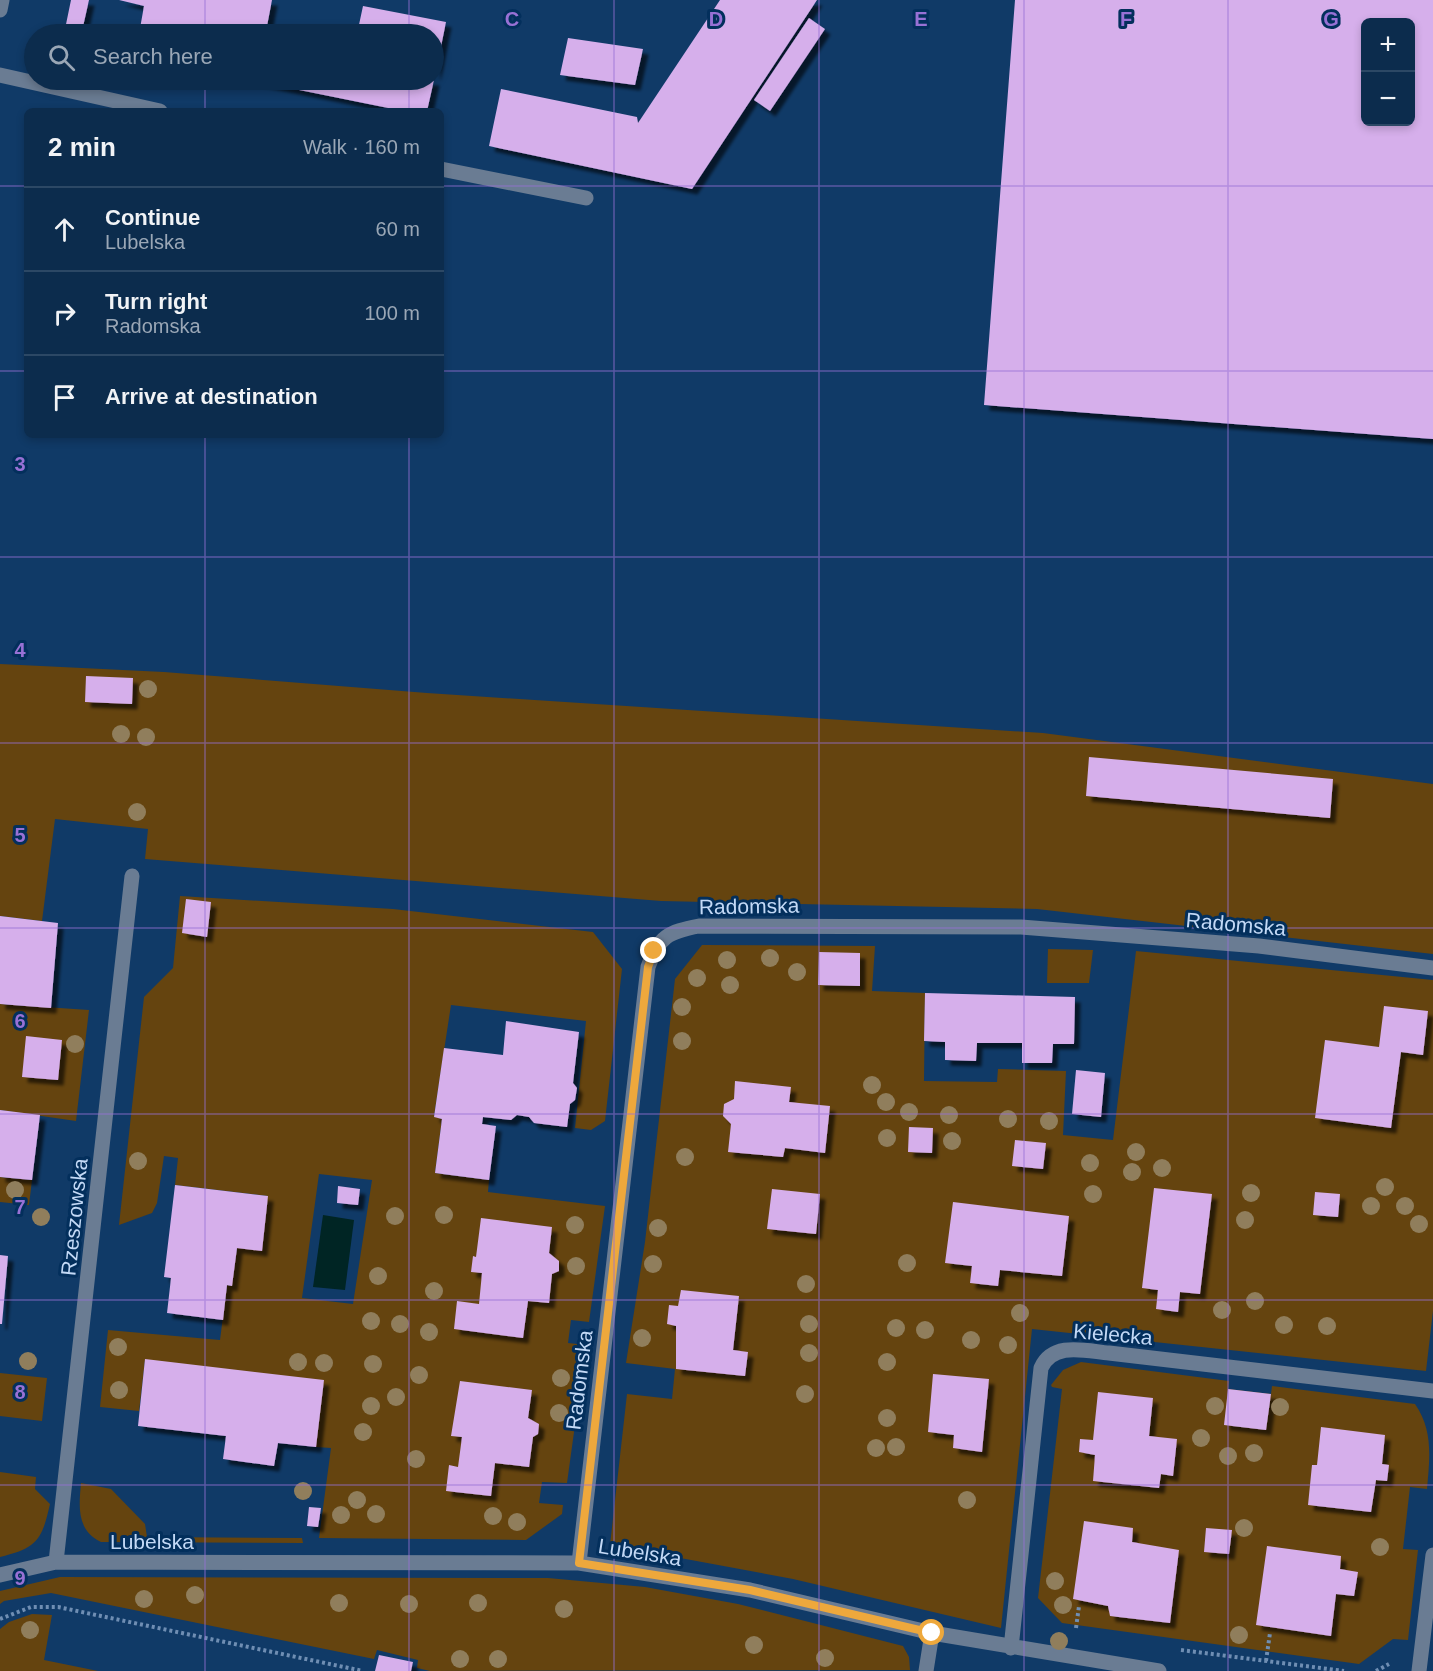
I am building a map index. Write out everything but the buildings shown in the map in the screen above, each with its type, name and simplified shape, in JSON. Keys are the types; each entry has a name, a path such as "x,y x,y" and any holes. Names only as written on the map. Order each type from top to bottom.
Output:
{"street":[{"path":"0,10 2,0"},
{"path":"0,75 24,80"},
{"path":"67,90 147,108"},
{"path":"444,170 586,198"},
{"name":"Rzeszowska","path":"56,1562 132,876"},
{"name":"Radomska","path":"579,1563 648,967 662,938 678,930 699,926 1021,927 1259,946 1433,968"},
{"name":"Kielecka","path":"1011,1648 1041,1368 1051,1354 1067,1350 1098,1352 1433,1391"},
{"path":"1419,1671 1433,1555"},
{"name":"Lubelska","path":"0,1575 56,1562 579,1563 750,1590 932,1633 1159,1671"},
{"path":"926,1671 932,1633"}],"path":[{"path":"1075,1635 1079,1605"},
{"path":"0,1620 32,1606 58,1607 363,1671"},
{"path":"1266,1661 1270,1633"}],"shaded area":[{"path":"0,664 164,672 427,693 1043,733 1433,784 1433,954 1037,909 661,901 145,859 148,829 55,819 42,921 0,916"},
{"path":"180,896 393,909 593,932 622,969 605,1121 591,1130 575,1128 586,1021 451,1005 434,1116 442,1119 435,1173 489,1180 488,1192 605,1206 589,1322 571,1320 568,1343 586,1345 567,1483 542,1482 539,1503 563,1505 562,1514 526,1540 319,1538 331,1448 316,1447 145,1360 139,1411 100,1407 108,1330 220,1340 227,1285 231,1286 237,1248 268,1196 175,1185 178,1158 164,1156 157,1203 152,1213 119,1225 144,997 173,968","holes":["319,1174 372,1180 353,1304 302,1298"]},
{"path":"702,945 875,946 872,991 925,993 924,1081 997,1082 998,1069 1066,1071 1063,1135 1113,1140 1136,951 1433,980 1433,1311 1426,1371 1032,1329 1001,1628 793,1579 610,1545 627,1394 672,1399 675,1369 626,1363 645,1242 675,979"},
{"path":"1048,949 1093,950 1089,983 1047,983"},
{"path":"0,1004 89,1010 76,1121 0,1110"},
{"path":"0,1177 32,1180 29,1205 0,1202"},
{"path":"323,1215 354,1220 345,1290 313,1287"},
{"path":"1081,1362 1229,1381 1228,1389 1271,1394 1272,1386 1415,1404 1425,1424 1429,1454 1427,1489 1410,1487 1403,1549 1418,1550 1408,1640 1393,1639 1359,1664 1062,1623 1038,1598 1062,1389 1051,1385 1063,1370"},
{"path":"0,1373 47,1378 42,1421 0,1416"},
{"path":"0,1472 36,1477 35,1489 50,1504 44,1526 36,1541 22,1550 0,1557"},
{"path":"81,1483 111,1489 145,1524 147,1537 302,1538 303,1543 101,1542 87,1531 83,1524 80,1509"},
{"path":"60,1577 548,1578 645,1587 738,1604 903,1646 909,1657 910,1670 430,1671 417,1668 418,1660 377,1650 374,1659 51,1593 4,1601 0,1604 0,1591"},
{"path":"32,1614 52,1615 44,1660 98,1671 0,1671 0,1629 9,1622"}],"route":[{"path":"654,951 648,967 579,1563 750,1590 932,1633"}]}
